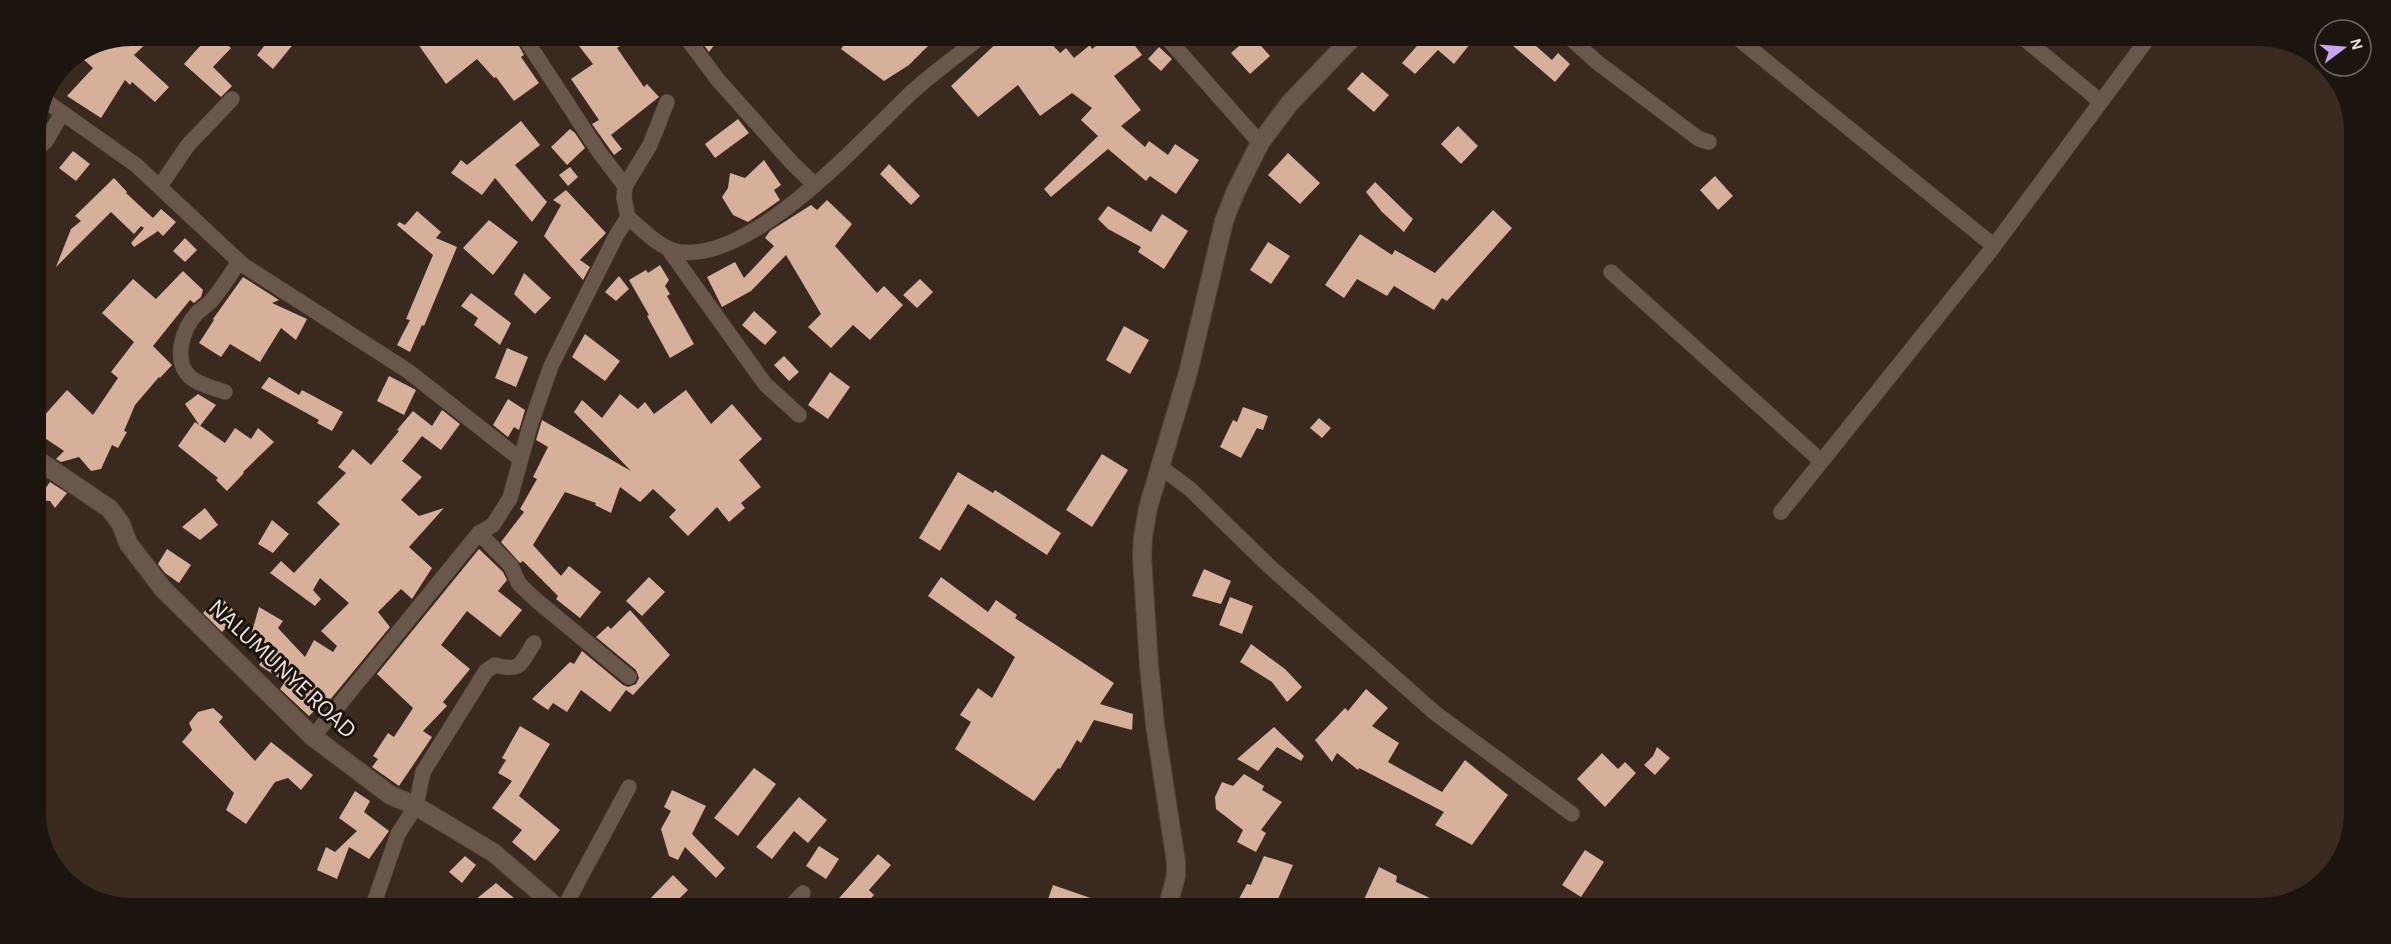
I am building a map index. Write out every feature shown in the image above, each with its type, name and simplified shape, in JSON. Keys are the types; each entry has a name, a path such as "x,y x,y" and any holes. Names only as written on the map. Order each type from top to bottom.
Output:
{"street":[{"path":"530,46 598,152 625,186"},
{"path":"693,46 718,80 792,164 815,185"},
{"path":"669,250 682,252 716,248 753,231 786,210 914,90 969,46"},
{"path":"1173,46 1260,142"},
{"path":"1170,898 1176,876 1176,862 1155,725 1142,557 1148,508 1189,369 1224,221 1234,193 1260,142 1288,104 1344,46"},
{"path":"1579,46 1699,139 1709,142"},
{"path":"1747,46 1994,246"},
{"path":"2034,46 2100,101"},
{"path":"1781,512 1994,246 2142,46"},
{"path":"160,186 188,145 232,99"},
{"path":"668,102 650,145 625,186 624,198 628,217 669,250 765,384 799,415"},
{"path":"51,105 136,165 240,262 408,372 520,459"},
{"path":"47,139 62,114"},
{"path":"313,737 479,533 493,525 510,498 520,459 551,366 616,236 628,217"},
{"path":"225,392 206,386 190,377 183,366 180,353 187,330 197,313 210,302 240,262"},
{"path":"1611,272 1821,460"},
{"name":"NALUMUNYE ROAD","path":"47,466 110,509 122,524 128,543 142,564 164,589 313,737 390,795 416,806 494,853 546,898"},
{"path":"1160,466 1190,489 1269,566 1435,713 1572,814"},
{"path":"479,533 511,566 519,584 629,677"},
{"path":"376,898 398,834 416,806 423,772 486,671 495,665 511,669 517,668 534,643"},
{"path":"569,898 629,787"},
{"path":"798,898 803,893"}],"building":[{"path":"143,46 134,55 169,87 155,102 132,82 130,85 125,80 101,118 67,96 93,68 85,61 99,53 115,48"},
{"path":"200,46 229,46 231,48 213,67 232,86 221,97 184,64"},
{"path":"264,46 292,46 273,69 257,55"},
{"path":"419,46 519,46 524,55 521,57 539,83 514,101 496,77 494,78 477,59 446,84"},
{"path":"579,46 620,46 617,48 644,87 647,84 659,97 611,135 622,149 614,155 592,124 599,120 571,79 593,64"},
{"path":"705,46 713,46 709,52"},
{"path":"843,46 928,46 909,65 884,81 841,49"},
{"path":"994,46 1053,46 1060,53 1066,48 1074,58 1089,46 1092,49 1096,46 1135,46 1142,55 1114,76 1141,110 1121,126 1145,147 1149,141 1168,155 1175,144 1199,160 1176,194 1150,176 1146,181 1108,149 1051,197 1044,189 1098,136 1081,120 1092,108 1072,93 1040,116 1018,85 978,117 951,86"},
{"path":"1239,46 1261,46 1270,56 1250,74 1231,53"},
{"path":"1417,46 1468,46 1454,64 1438,50 1415,74 1402,63"},
{"path":"1513,46 1536,46 1552,60 1558,53 1570,64 1555,82"},
{"path":"1159,47 1172,59 1161,71 1148,59"},
{"path":"1362,72 1389,95 1374,112 1347,89"},
{"path":"738,119 749,133 715,158 705,144"},
{"path":"521,121 540,145 515,165 547,202 532,222 495,178 482,195 451,173 461,160 467,165"},
{"path":"1458,126 1478,146 1461,164 1441,144"},
{"path":"570,129 585,148 567,165 551,147"},
{"path":"73,151 90,164 76,181 59,168"},
{"path":"1288,153 1320,183 1300,204 1268,175"},
{"path":"764,160 781,185 774,190 780,200 748,222 733,215 722,197 728,188 730,173 745,178"},
{"path":"889,164 920,196 911,205 880,174"},
{"path":"570,167 578,177 568,186 559,175"},
{"path":"1715,176 1733,196 1718,210 1700,190"},
{"path":"114,178 126,193 153,218 161,209 176,222 163,236 158,231 134,247 131,243 144,228 141,226 134,234 111,212 56,267 71,229 81,221 75,216"},
{"path":"1375,182 1413,219 1404,232 1382,212 1366,192"},
{"path":"566,190 606,233 580,260 590,267 583,280 544,236 561,205 553,200"},
{"path":"827,200 852,224 835,246 877,293 884,286 903,305 870,340 853,325 831,348 808,327 821,314 786,255 751,291 722,307 707,277 735,262 744,278 774,246 765,238 770,231 811,205 817,210"},
{"path":"1108,206 1151,232 1162,214 1188,231 1164,269 1138,252 1141,247 1108,229 1098,219"},
{"path":"1493,210 1512,228 1447,301 1442,298 1434,310 1394,286 1387,296 1357,279 1344,298 1325,285 1360,234 1392,255 1395,250 1435,273"},
{"path":"417,211 441,232 436,238 457,247 424,326 422,325 410,352 397,345 410,320 406,319 433,255 397,225 399,222 405,225"},
{"path":"489,220 518,242 493,275 463,248"},
{"path":"185,238 197,250 185,262 173,251"},
{"path":"1268,242 1290,256 1271,284 1250,270"},
{"path":"660,265 669,280 665,286 670,294 667,296 694,344 670,358 629,280 646,270 648,273"},
{"path":"183,271 203,290 201,297 194,303 190,300 153,346 172,365 135,405 124,431 127,432 118,448 112,445 101,469 91,471 79,457 61,462 56,459 64,451 47,439 47,412 67,390 93,415 118,378 111,372 134,342 102,313 133,279 156,299"},
{"path":"524,273 551,298 535,314 514,294"},
{"path":"619,276 629,289 616,301 605,292"},
{"path":"243,277 279,300 272,303 307,319 296,340 281,328 260,362 230,344 221,357 199,343"},
{"path":"920,279 933,292 917,308 903,295"},
{"path":"471,293 511,323 500,345 474,325 478,318 461,306"},
{"path":"754,311 777,332 765,345 742,325"},
{"path":"1124,326 1149,340 1130,374 1106,360"},
{"path":"585,334 620,361 605,381 572,357"},
{"path":"507,348 528,357 516,387 495,378"},
{"path":"784,356 799,372 789,381 774,365"},
{"path":"830,372 850,387 828,419 808,405"},
{"path":"389,376 416,390 404,415 377,401"},
{"path":"269,377 299,395 302,390 343,412 332,431 317,423 319,420 261,388"},
{"path":"686,390 711,424 732,404 762,439 739,460 761,487 741,503 745,508 729,522 717,507 688,536 669,517 676,510 653,489 640,502 620,487 611,513 595,505 596,503 565,492 533,545 561,576 569,566 601,592 580,618 556,599 558,596 523,561 520,563 501,542 524,512 520,509 537,479 533,477 548,447 536,440 542,420 631,471 574,412 582,400 602,418 620,394 638,409 645,402 654,414"},
{"path":"198,394 216,405 200,426 185,404"},
{"path":"508,399 525,410 519,430 514,427 508,437 493,425"},
{"path":"1243,407 1268,416 1263,430 1257,428 1241,458 1220,447 1233,420 1237,422"},
{"path":"442,410 460,424 441,450 422,436 402,461 422,477 401,500 419,516 444,508 409,547 432,568 412,599 401,589 378,612 390,627 329,701 326,699 309,716 280,689 285,682 259,665 272,648 251,635 259,607 283,621 278,628 305,657 314,640 333,652 337,646 321,631 349,603 320,578 313,590 321,599 315,606 270,573 281,561 294,573 340,524 317,503 346,473 338,467 353,449 371,465 413,411 432,426"},
{"path":"1319,418 1331,428 1322,438 1310,428"},
{"path":"195,422 225,443 235,428 251,439 258,428 274,442 227,491 216,480 218,478 178,446"},
{"path":"1102,454 1128,470 1092,527 1066,510"},
{"path":"958,472 993,493 995,490 1061,533 1047,555 968,504 940,551 919,538"},
{"path":"50,482 67,493 55,508 50,501 47,501 47,486"},
{"path":"205,508 218,525 200,540 182,527"},
{"path":"272,520 289,534 273,553 258,544"},
{"path":"167,549 191,565 179,583 165,573 158,564"},
{"path":"479,549 503,572 507,580 498,591 522,610 500,637 467,611 441,645 470,669 443,702 447,706 423,731 432,737 399,786 372,767 378,759 373,756 388,733 394,737 413,708 377,674"},
{"path":"1204,569 1231,581 1221,604 1192,596"},
{"path":"649,577 665,592 642,616 626,601"},
{"path":"941,577 988,612 996,600 1017,615 1015,618 1114,683 1100,704 1133,714 1132,730 1094,720 1081,743 1077,740 1060,769 1058,768 1034,801 955,749 971,722 960,715 978,688 992,698 1015,657 928,596"},
{"path":"220,596 239,616 222,632 203,613"},
{"path":"1230,597 1253,606 1242,634 1219,625"},
{"path":"630,610 670,655 633,695 626,690 610,712 581,690 567,712 553,703 548,710 532,699 570,662 574,664 582,651 623,685 628,687 636,684 639,678 636,670 596,637 608,626 611,629"},
{"path":"1251,644 1285,669 1302,687 1287,702 1272,682 1240,662"},
{"path":"1366,689 1388,708 1372,726 1399,743 1388,762 1442,792 1465,760 1508,795 1472,845 1435,825 1444,812 1359,768 1358,770 1337,753 1332,762 1315,740 1345,708 1348,711"},
{"path":"213,708 223,717 219,722 255,761 271,742 313,775 301,790 288,778 275,782 246,824 226,810 234,793 182,742 192,730 189,723 198,712"},
{"path":"520,726 550,744 519,796 560,830 535,861 512,842 522,830 492,808 512,781 498,773 506,760 502,758"},
{"path":"1274,727 1304,756 1301,761 1277,747 1258,771 1237,759"},
{"path":"1657,747 1670,758 1655,775 1644,765 1653,756"},
{"path":"1602,753 1618,769 1625,762 1636,773 1605,807 1577,779"},
{"path":"754,768 776,784 738,836 714,818"},
{"path":"1244,774 1264,786 1262,790 1282,802 1261,830 1266,833 1256,852 1237,842 1243,830 1216,809 1215,797 1222,782 1233,786"},
{"path":"672,790 706,806 692,834 725,868 716,878 685,847 678,860 669,856 661,829 671,811 664,807"},
{"path":"355,791 370,801 364,812 389,831 369,859 349,847 337,879 317,870 326,847 335,852 357,831 339,818"},
{"path":"799,797 827,820 808,843 794,831 772,859 756,847"},
{"path":"819,846 839,859 826,879 806,866"},
{"path":"1585,850 1604,862 1581,897 1562,885"},
{"path":"878,854 891,865 869,890 874,895 871,898 839,898"},
{"path":"465,856 476,865 462,883 449,872"},
{"path":"1264,856 1293,865 1279,898 1239,898 1247,884 1251,885"},
{"path":"1379,867 1397,876 1396,882 1430,898 1365,898"},
{"path":"673,875 688,890 680,898 651,898"},
{"path":"496,883 514,898 477,898"},
{"path":"1053,885 1091,898 1048,898"}]}
